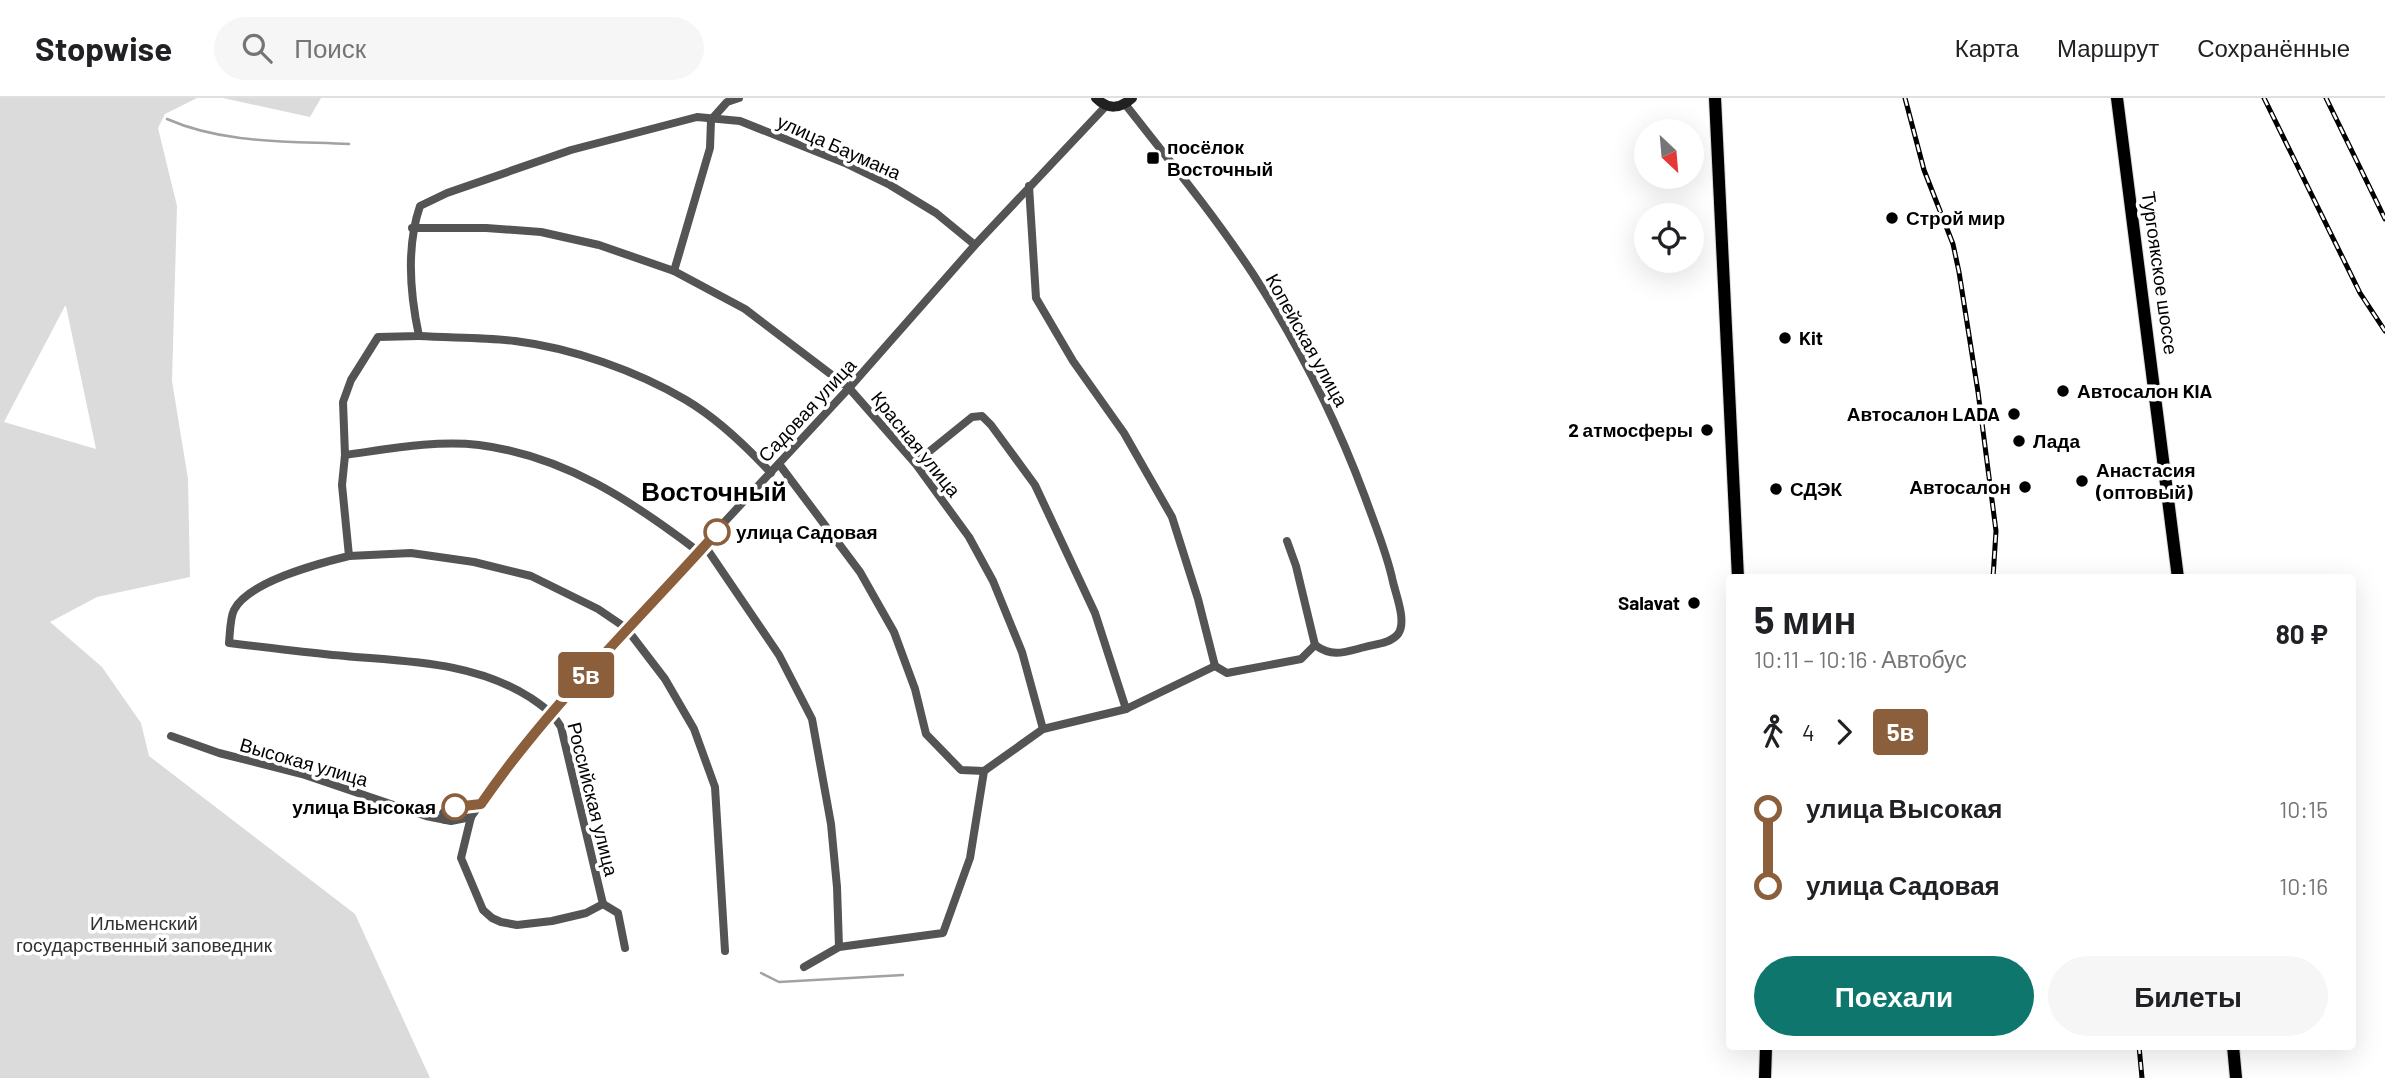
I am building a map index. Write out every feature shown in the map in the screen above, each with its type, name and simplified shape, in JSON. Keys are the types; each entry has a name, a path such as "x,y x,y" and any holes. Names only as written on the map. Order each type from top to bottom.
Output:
{"main road":[{"path":"1715,98 1738,574"},
{"name":"Тургоякское шоссе","path":"2118,98 2178,574"},
{"path":"1765,1073 1766,1050"},
{"path":"2233,1050 2236,1078"}],"street":[{"path":"674,271 710,148 712,120 727,102 739,98"},
{"path":"1096,98 1106,106 1119,107 1129,101"},
{"name":"Копейская улица","path":"1129,101 1245,263 1299,353 1332,416 1390,566 1402,621 1401,632 1392,640 1338,653 1326,653 1315,645"},
{"name":"Садовая улица","path":"471,817 509,763 626,628 849,388 1029,186 1106,106"},
{"name":"улица Баумана","path":"412,228 420,206 447,193 571,150 697,117 740,121 845,163 890,185 936,213 975,245"},
{"path":"1029,186 1037,298 1073,361 1124,433 1172,517 1198,599 1215,666 1227,673 1301,659 1315,645 1296,566 1287,541"},
{"path":"412,228 412,300 419,336"},
{"name":"Красная улица","path":"412,228 486,228 541,232 599,246 674,271 745,309 849,388 915,463 969,537 993,581 1022,652 1043,729"},
{"path":"725,951 715,787 694,729 666,679 626,628 598,609 531,576 474,562 411,553 349,556 342,485 345,455 344,402 351,380 378,337 419,336 516,341 577,353 632,374 687,400 745,445 771,472"},
{"path":"915,463 972,416 982,416 991,425 1035,485 1095,613 1126,709"},
{"path":"345,455 425,445 478,445 518,453 568,468 614,491 702,549 779,655 812,719 831,824 839,947"},
{"path":"779,464 860,572 887,620 915,689 926,734 961,769 984,771 1043,729 1126,709 1215,666"},
{"name":"Российская улица","path":"349,556 314,564 247,595 234,610 229,643 327,655 401,659 473,671 519,691 553,713 561,727 603,904 586,913 552,921 517,925 492,918 483,910 461,858 471,817"},
{"name":"Высокая улица","path":"171,736 219,753 302,774 426,816 458,821 471,817"},
{"path":"804,967 839,947 943,933 970,858 984,771"},
{"path":"445,820 443,813 447,808 481,804"},
{"path":"603,904 618,913 625,948"}],"green space":[{"name":"Ильменский государственный заповедник","path":"0,98 197,98 165,114 158,128 177,206 172,381 188,479 190,577 97,597 50,622 102,667 141,723 149,756 355,914 430,1078 0,1078","holes":["66,306 96,449 4,422"]},
{"path":"223,98 321,98 310,117"}],"waterway":[{"path":"167,119 211,133 234,137 349,144"},
{"path":"761,973 779,982 903,975"}],"railway":[{"path":"1905,98 1924,170 1953,244 1959,272 1996,531 1993,574"},
{"path":"2264,98 2360,293 2385,331"},
{"path":"2326,98 2385,219"},
{"path":"2139,1050 2142,1078"}],"bus line":[{"name":"5в","path":"455,807 481,804 509,763 626,628 717,532"}],"place":[{"name":"посёлок Восточный","path":"1153,158"},
{"name":"Строй мир","path":"1892,218"},
{"name":"Kit","path":"1785,338"},
{"name":"Автосалон KIA","path":"2063,391"},
{"name":"Автосалон LADA","path":"2014,414"},
{"name":"2 атмосферы","path":"1707,430"},
{"name":"Лада","path":"2019,441"},
{"name":"Анастасия (оптовый)","path":"2082,481"},
{"name":"Автосалон","path":"2025,487"},
{"name":"СДЭК","path":"1776,489"},
{"name":"улица Садовая","path":"717,532"},
{"name":"Salavat","path":"1694,603"},
{"name":"улица Высокая","path":"455,807"}],"district":[{"name":"Восточный","path":"714,492"}]}
